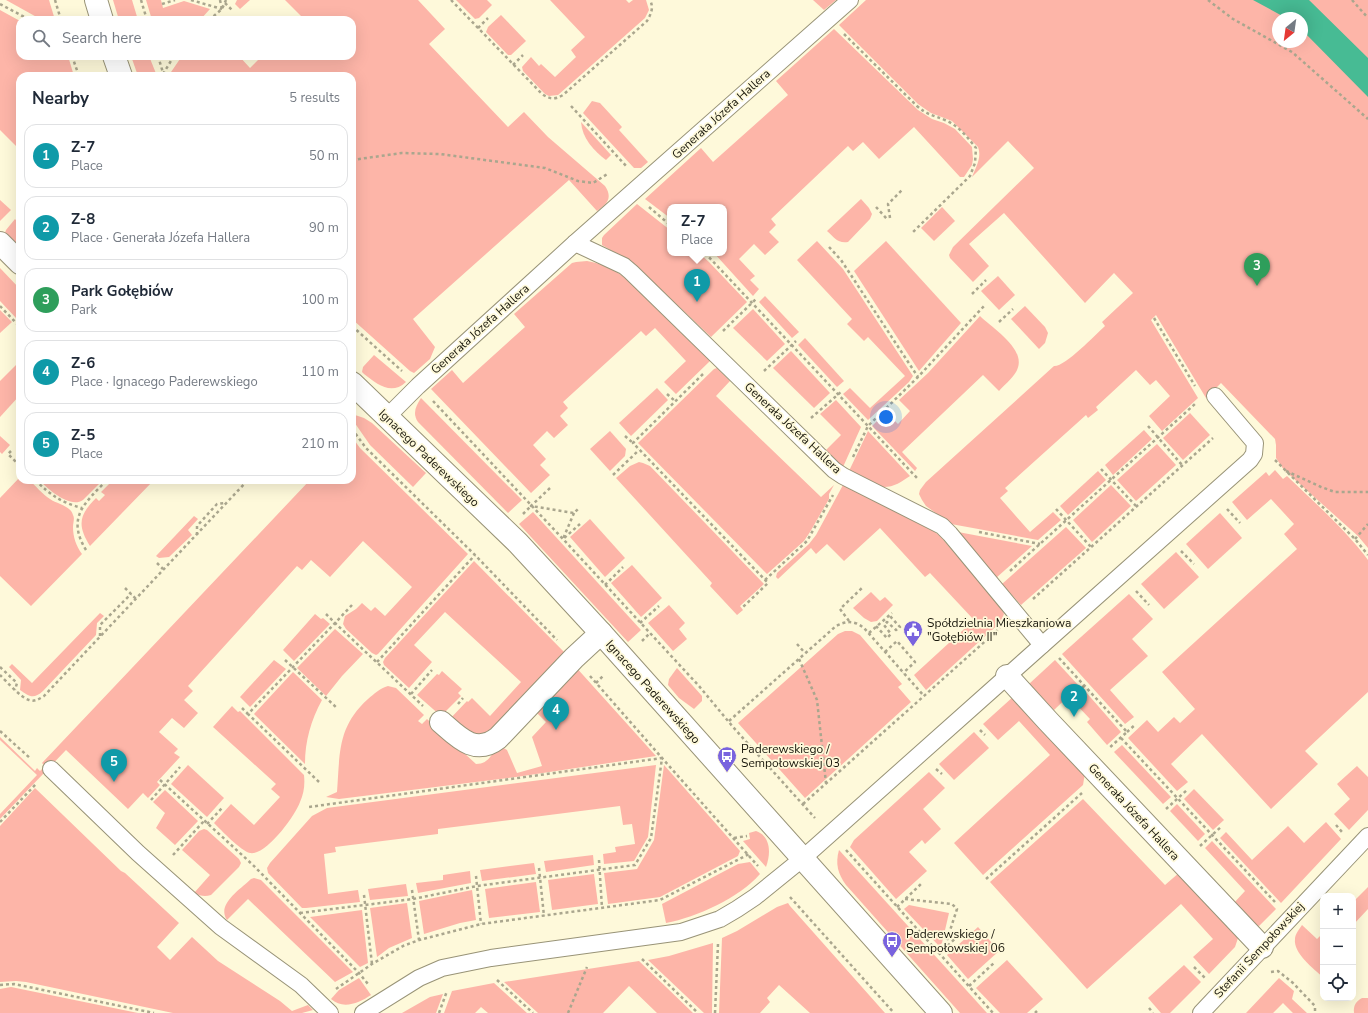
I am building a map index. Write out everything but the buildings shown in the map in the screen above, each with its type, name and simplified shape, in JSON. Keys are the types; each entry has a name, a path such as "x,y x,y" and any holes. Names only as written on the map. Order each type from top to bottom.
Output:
{"street":[{"path":"96,0 101,16"},
{"path":"115,60 120,72"},
{"path":"0,243 16,259"},
{"name":"Ignacego Paderewskiego","path":"356,387 518,543 601,633 941,1013"},
{"path":"441,722 456,735 472,745 492,742 498,738 574,658 601,633"},
{"name":"Generała Józefa Hallera","path":"1007,676 1262,947"}],"lane":[{"name":"Generała Józefa Hallera","path":"387,416 575,243 850,0"},
{"name":"Generała Józefa Hallera","path":"575,243 624,266 631,272 834,470 843,476 932,520 948,532 1042,645"},
{"path":"363,1013 419,978 448,966 490,958 681,932 720,919 755,897 831,834 1254,454 1255,443 1253,440 1215,396"},
{"path":"51,769 138,853 221,927 283,972 325,1008"},
{"name":"Stefanii Sempołowskiej","path":"1201,1013 1368,836"}],"path":[{"path":"55,0 60,16"},
{"path":"141,0 146,16"},
{"path":"162,4 175,0"},
{"path":"191,0 222,9"},
{"path":"220,0 222,9"},
{"path":"214,16 222,9 226,0"},
{"path":"451,0 542,94 551,98 560,97 647,21 653,5 650,0"},
{"path":"1208,0 1233,20 1292,52 1368,119"},
{"path":"1352,0 1368,18"},
{"path":"0,4 22,16"},
{"path":"225,4 233,10"},
{"path":"478,28 488,18"},
{"path":"829,19 916,106 930,115 955,125 976,148 975,163 970,176 912,233"},
{"path":"513,65 523,55"},
{"path":"73,60 78,72"},
{"path":"159,60 163,72"},
{"path":"166,72 172,60"},
{"path":"571,106 632,173 639,173 647,167 653,174"},
{"path":"356,159 402,152 440,154 545,168 578,181 593,183 608,173"},
{"path":"876,207 889,218 888,204 903,189"},
{"path":"631,193 667,223"},
{"path":"829,247 841,260 918,377"},
{"path":"708,256 916,478"},
{"path":"972,294 986,280"},
{"path":"707,347 757,298"},
{"path":"0,306 16,323"},
{"path":"765,580 807,541 843,476 868,426 918,377 984,306"},
{"path":"999,322 1013,309"},
{"path":"1154,318 1198,391"},
{"path":"356,330 418,386 605,584 699,686 803,804 993,1013"},
{"path":"762,373 796,341"},
{"path":"632,443 720,359"},
{"path":"810,419 842,391"},
{"path":"667,394 675,402"},
{"path":"994,587 1196,403"},
{"path":"1148,426 1182,466"},
{"path":"356,434 366,448 474,555 574,658 773,883 792,900 894,1013"},
{"path":"626,436 768,583 742,608"},
{"path":"803,804 1213,438"},
{"path":"613,475 639,450"},
{"path":"11,451 8,454 16,462"},
{"path":"1274,460 1355,539 1368,555"},
{"path":"1101,468 1136,506"},
{"path":"1284,470 1335,492 1368,492"},
{"path":"39,484 50,494 64,502 82,508"},
{"path":"86,550 79,534 78,518 82,508 103,484"},
{"path":"0,675 15,690 29,700 39,700 244,484"},
{"path":"531,506 550,488"},
{"path":"197,535 197,526 217,504 226,503"},
{"path":"1223,505 1240,524"},
{"path":"531,506 574,513"},
{"path":"563,539 574,513 580,508"},
{"path":"1056,509 1091,547"},
{"path":"563,539 580,524"},
{"path":"1355,539 1368,524"},
{"path":"948,532 954,527 1040,544"},
{"path":"377,662 474,555"},
{"path":"157,563 164,569"},
{"path":"605,584 623,567"},
{"path":"849,621 840,608 863,587"},
{"path":"125,588 136,599"},
{"path":"100,636 100,625 130,594"},
{"path":"248,714 352,605"},
{"path":"640,623 659,606"},
{"path":"326,614 441,722"},
{"path":"869,633 876,626 890,614 900,627 896,630 888,622 884,625 892,634 887,638 876,626"},
{"path":"729,721 836,626 849,621 860,625 869,633 924,696"},
{"path":"885,652 897,641 911,657 915,662 903,673"},
{"path":"796,644 805,653"},
{"path":"1056,655 1127,732"},
{"path":"799,658 817,700 826,783"},
{"path":"285,660 337,708"},
{"path":"0,667 17,684 15,690"},
{"path":"410,694 432,670"},
{"path":"242,708 319,782"},
{"path":"986,878 1095,771 1121,738 1136,724"},
{"path":"0,731 33,761"},
{"path":"1121,738 1276,902"},
{"path":"309,807 662,758"},
{"path":"300,913 413,899 477,886 635,865 651,838 662,758"},
{"path":"151,800 180,767"},
{"path":"0,822 51,769"},
{"path":"160,780 253,865 359,973 380,1002"},
{"path":"158,871 205,822 223,807"},
{"path":"734,838 747,836"},
{"path":"325,1008 339,986 372,964 404,946 419,940 481,924 660,900 748,854"},
{"path":"599,860 602,908"},
{"path":"539,868 544,916"},
{"path":"476,876 481,924"},
{"path":"897,907 921,884"},
{"path":"412,890 419,940"},
{"path":"364,895 372,964"},
{"path":"905,899 952,904 956,906 957,909 944,949"},
{"path":"939,954 964,930"},
{"path":"716,1013 718,943"},
{"path":"640,958 698,1013"},
{"path":"969,986 994,963"},
{"path":"1247,963 1263,978 1273,971 1280,972 1293,983 1314,1006 1315,1013"},
{"path":"568,1013 587,966"},
{"path":"1194,967 1208,981"},
{"path":"497,979 533,1013"},
{"path":"0,985 14,984 154,1013"},
{"path":"439,1013 449,986"},
{"path":"1149,1008 1153,1013"}],"shaded area":[{"path":"6,0 49,0 54,16 35,16"},
{"path":"113,0 132,0 137,16 118,16"},
{"path":"146,0 161,0 163,8 184,1 210,9 204,16 151,16"},
{"path":"237,0 250,0 240,9 235,4"},
{"path":"285,0 418,0 445,29 429,44 508,127 524,112 548,137 605,186 609,194 608,200 604,206 597,211 569,180 413,319 435,347 430,359 414,373 356,323 356,72 171,72 179,60 243,60 250,68 258,60 356,60 356,16 301,16"},
{"path":"456,0 487,0 492,5 479,18 475,19"},
{"path":"550,0 626,0 629,3 633,0 646,0 649,10 645,18 558,95 549,96 545,94 523,71 522,67 531,57 539,66 541,64 555,77 576,57 571,50 585,37"},
{"path":"813,0 836,0 824,10"},
{"path":"866,0 1368,0 1368,548 1358,536 1284,470 1276,458 1275,439 1221,383 1206,398 1156,315 1151,320 1198,398 1162,431 1149,416 1170,396 1156,380 1150,385 1136,370 1096,407 1098,410 1088,418 1086,415 1005,488 1008,491 1000,498 1030,532 1053,512 1061,520 1038,540 951,524 926,506 919,494 926,482 1054,366 1059,365 1080,350 1105,326 1102,322 1133,293 1114,273 1085,303 1004,213 969,244 989,266 973,282 950,258 949,255 953,247 1034,168 1008,141 972,177 979,158 978,147 952,121 931,113 918,104 839,25"},
{"path":"1253,0 1309,0 1368,58 1368,97 1308,36 1308,12 1275,12"},
{"path":"0,10 16,19 16,60 69,60 73,72 16,72 16,146 0,130"},
{"path":"501,15 526,41 511,55 508,55 486,32 488,27"},
{"path":"834,29 918,110 932,119 955,129 972,147 973,159 972,165 964,177 960,177 914,127 879,159 863,142 853,151 848,146 771,219 776,225 769,232 779,242 765,255 754,244 739,259 755,276 750,280 759,289 753,296 717,256 727,256 727,204 667,204 667,216 645,199 701,148 713,162 788,95 776,81"},
{"path":"132,60 151,60 155,72 137,72"},
{"path":"592,101 600,103 622,127 619,130 648,162 641,168 634,168 583,113"},
{"path":"581,122 611,155 606,160 589,144"},
{"path":"861,199 872,214 870,219 848,242 841,242 834,238 827,231"},
{"path":"0,200 11,210 0,221"},
{"path":"637,204 667,228 667,256 702,256 747,302 711,337 633,263 602,245 602,238"},
{"path":"942,207 955,221 934,241 921,228"},
{"path":"15,219 16,246 5,233"},
{"path":"817,241 843,269 913,376 909,382 868,420 843,394 850,388 870,408 905,376 868,337 864,341 847,324 852,319 797,260"},
{"path":"886,241 961,323 919,371 854,271"},
{"path":"587,261 597,263 624,277 710,361 676,394 664,382 686,361 655,328 646,336 641,331 563,402 568,408 560,416 568,425 554,438 547,431 533,445 546,459 540,465 550,475 531,493 431,389 452,370 463,383 525,327 514,314 572,263"},
{"path":"0,268 16,285 16,318 0,301"},
{"path":"998,276 1015,295 999,310 981,291"},
{"path":"765,296 799,332 792,338 759,302"},
{"path":"1025,306 1045,327 1048,333 1045,343 1039,349 1011,319"},
{"path":"753,309 785,344 767,361 733,328"},
{"path":"0,310 12,322 0,333"},
{"path":"980,316 1001,334 1014,348 1018,356 1019,364 1016,372 999,391 983,375 902,452 917,468 915,471 872,426 886,412 898,424 910,411 899,400 928,373"},
{"path":"805,338 844,381 837,387 798,345"},
{"path":"791,351 830,393 814,408 773,368"},
{"path":"374,355 406,382 395,388 384,387 364,374 362,372 363,367"},
{"path":"16,365 16,399 0,417 0,381"},
{"path":"717,368 730,381 716,396 821,497 834,485 829,494 829,499 804,541 767,574 638,443 714,369"},
{"path":"657,388 668,400 631,436 619,423"},
{"path":"421,398 522,500 508,513 418,422 415,413 416,407"},
{"path":"836,400 861,427 843,467 826,450 841,435 820,414"},
{"path":"1190,413 1210,435 1183,460 1163,438"},
{"path":"356,415 372,423 426,473 413,487 370,445 356,425"},
{"path":"1144,430 1152,439 1113,475 1105,465"},
{"path":"610,431 626,449 625,456 610,471 590,449"},
{"path":"868,431 910,476 893,486 881,487 849,471"},
{"path":"0,436 10,445 2,454 0,452"},
{"path":"356,442 468,554 376,655 346,629 343,624 345,616 362,603 371,611 375,607 385,616 412,587 363,541 330,577 311,560 302,570 297,566 188,686 193,691 184,700 198,713 184,728 172,718 159,732 178,749 174,753 180,757 157,782 160,785 148,798 143,793 128,809 66,750 0,819 0,814 37,775 0,740 0,737 35,771 37,768 40,771 45,766 42,763 306,484 356,484"},
{"path":"1157,444 1176,465 1136,501 1117,480"},
{"path":"639,462 650,466 764,584 740,606 743,610 737,615 710,586 712,583 616,478 630,466"},
{"path":"1275,470 1283,479 1287,476 1319,506 1350,538 1368,560 1368,692 1305,751 1318,764 1271,809 1202,734 1171,764 1188,782 1177,791 1128,738 1147,720 1158,732 1174,717 1180,723 1195,709 1162,672 1297,549 1284,534 1294,524 1271,499 1247,520 1232,502 1266,472 1269,476"},
{"path":"1098,471 1106,480 1068,515 1060,506"},
{"path":"16,481 16,484 33,484 47,497 70,509 74,518 74,538 82,554 31,606 0,576 0,498"},
{"path":"44,484 99,484 83,500 78,502 66,500"},
{"path":"109,484 150,484 90,546 83,532 83,515 96,498 99,501 105,495 101,492"},
{"path":"843,485 931,529 940,536 1000,606 1004,614 1000,623 926,690 914,675 974,620 930,573 925,577 880,528 844,561 827,544 816,554 811,548 778,579 776,577 777,573 809,544 816,535"},
{"path":"1111,485 1131,506 1092,542 1073,520"},
{"path":"533,512 641,630 628,642 519,524"},
{"path":"1220,513 1242,538 1208,569 1186,544"},
{"path":"194,516 198,519 188,530 192,535 169,557 159,558 156,556"},
{"path":"590,519 625,558 605,577 570,537"},
{"path":"1066,527 1086,548 1021,605 1002,584"},
{"path":"958,532 1032,546 996,578"},
{"path":"1176,552 1199,577 1164,609 1141,584"},
{"path":"474,561 568,656 496,731 477,738 447,722 467,701 468,702 472,698 490,716 521,682 445,612 414,645 432,662 409,688 384,665 383,662"},
{"path":"632,565 662,598 641,617 611,583"},
{"path":"871,592 880,601 885,597 893,605 877,621 871,622 853,608"},
{"path":"1129,594 1153,619 1132,639 1148,656 1110,690 1134,717 1125,724 1062,654"},
{"path":"669,605 685,623 679,629 687,639 673,651 648,623"},
{"path":"100,613 104,616 97,623 96,635 40,694 31,696 20,690 21,680 9,667 12,664 32,683"},
{"path":"315,614 330,624 294,661 283,650"},
{"path":"335,629 363,654 342,676 326,696 297,668"},
{"path":"845,631 852,631 860,635 902,684 898,687 911,702 805,798 738,723 838,634"},
{"path":"274,660 286,669 250,707 240,697"},
{"path":"1055,660 1079,686 1054,710 1029,684"},
{"path":"574,665 656,756 516,777 339,799 326,797 337,792 340,753 345,731 350,720 368,699 388,686 396,688 424,715 418,721 422,724 427,719 476,764 485,762 495,751 502,747 507,750 517,773 542,766 532,737 546,722 533,709"},
{"path":"677,668 702,696 702,701 694,709 679,698 668,685 669,679"},
{"path":"442,671 462,689 458,693 461,696 441,716 417,695 437,674 439,675"},
{"path":"293,672 322,700 309,731 305,764 254,714"},
{"path":"1084,690 1121,732 1107,745 1087,722 1090,719 1073,701"},
{"path":"1014,696 1085,773 1083,785 983,875 954,843 1050,755 1019,721 998,740 983,724"},
{"path":"232,706 238,712 240,711 304,775 304,786 297,808 286,825 272,842 257,852 250,853 246,851 231,840 214,823 231,804 254,825 280,797 271,789 276,784 213,727"},
{"path":"974,732 989,748 954,780 939,764"},
{"path":"1122,745 1171,797 1163,804 1114,752"},
{"path":"188,765 224,798 207,817 171,784"},
{"path":"656,765 648,837 634,861 604,864 603,854 616,852 615,847 635,844 632,824 623,825 620,806 438,829 438,834 335,847 336,852 324,854 328,894 358,890 360,902 302,908 268,873 267,868 270,863 312,816 327,808"},
{"path":"664,765 740,851 738,856 660,897 608,904 604,873 637,869 654,840"},
{"path":"1357,766 1368,777 1368,810 1349,830 1334,814 1350,799 1337,784"},
{"path":"929,772 945,788 923,809 941,829 925,844 922,840 909,852 927,871 896,899 850,847 854,840"},
{"path":"35,788 121,871 179,923 157,947 170,960 192,937 218,961 280,1001 292,1011 308,1005 313,1010 302,1013 173,1013 26,982 0,982 0,826"},
{"path":"1194,789 1224,820 1213,830 1184,799"},
{"path":"165,790 198,821 175,845 156,828 165,813 153,802"},
{"path":"1083,799 1165,885 1180,872 1239,935 1235,947 1209,974 1193,957 1213,939 1181,904 1087,989 990,882"},
{"path":"1177,804 1205,834 1198,841 1170,811"},
{"path":"1326,822 1341,839 1281,903 1220,838 1226,832 1252,860 1288,826 1304,843"},
{"path":"204,829 239,859 241,863 239,867 211,895 205,896 194,893 210,875 182,850 199,831"},
{"path":"756,831 761,833 767,841 769,857 766,867 743,841 750,839 749,833"},
{"path":"1212,841 1276,909 1259,926 1233,904 1245,891 1205,848"},
{"path":"839,850 987,1013 960,1013 846,885 841,877 837,864"},
{"path":"593,855 594,865 546,872 544,861"},
{"path":"750,862 760,874 741,891 704,911 666,923 662,904 738,864"},
{"path":"534,863 536,874 482,881 480,870"},
{"path":"470,871 471,883 418,893 416,883 443,880 443,875"},
{"path":"594,874 598,904 552,910 548,880"},
{"path":"254,878 261,880 353,972 335,982 248,899 227,920 224,914 227,903 236,892"},
{"path":"536,882 540,912 489,918 485,889"},
{"path":"406,884 408,896 370,900 368,889"},
{"path":"1368,887 1368,909 1356,922 1356,899"},
{"path":"472,890 476,920 460,923 424,934 419,901"},
{"path":"407,903 412,938 389,948 377,957 370,908"},
{"path":"788,903 885,1013 810,1013 779,985 767,998 770,1002 760,1013 719,1013 722,938 737,931 777,907"},
{"path":"909,905 949,913 942,943 939,946 904,909"},
{"path":"362,910 368,963 360,967 310,917"},
{"path":"1302,925 1317,939 1320,936 1320,974 1297,950 1295,944 1296,934"},
{"path":"978,927 999,951 968,979 947,955"},
{"path":"713,943 712,1013 704,1013 648,960 669,956"},
{"path":"1007,960 1043,999 1027,1013 1000,1013 976,988"},
{"path":"639,961 693,1013 657,1013 629,986 603,1013 538,1013 504,982"},
{"path":"1184,965 1201,982 1170,1013 1161,1013 1148,998"},
{"path":"359,978 371,995 356,1003 346,1005 331,999 339,990"},
{"path":"1279,978 1294,991 1292,999 1307,1013 1293,1013 1283,1003 1273,1013 1246,1013"},
{"path":"494,983 527,1013 488,1013 481,1007 475,1013 444,1013 452,991"},
{"path":"11,987 138,1013 0,1013 0,989"},
{"path":"443,994 436,1013 402,1013 430,997"},
{"path":"1362,998 1368,998 1368,1013 1354,1013 1355,1004"}],"place":[{"name":"Park Gołębiów","path":"1257,286"},
{"name":"Z-7","path":"697,302"},
{"name":"Spółdzielnia Mieszkaniowa \"Gołębiów II\"","path":"913,647"},
{"name":"Z-8","path":"1074,717"},
{"name":"Z-6","path":"556,730"},
{"name":"Paderewskiego / Sempołowskiej 03","path":"727,773"},
{"name":"Z-5","path":"114,782"},
{"name":"Paderewskiego / Sempołowskiej 06","path":"892,958"}]}
